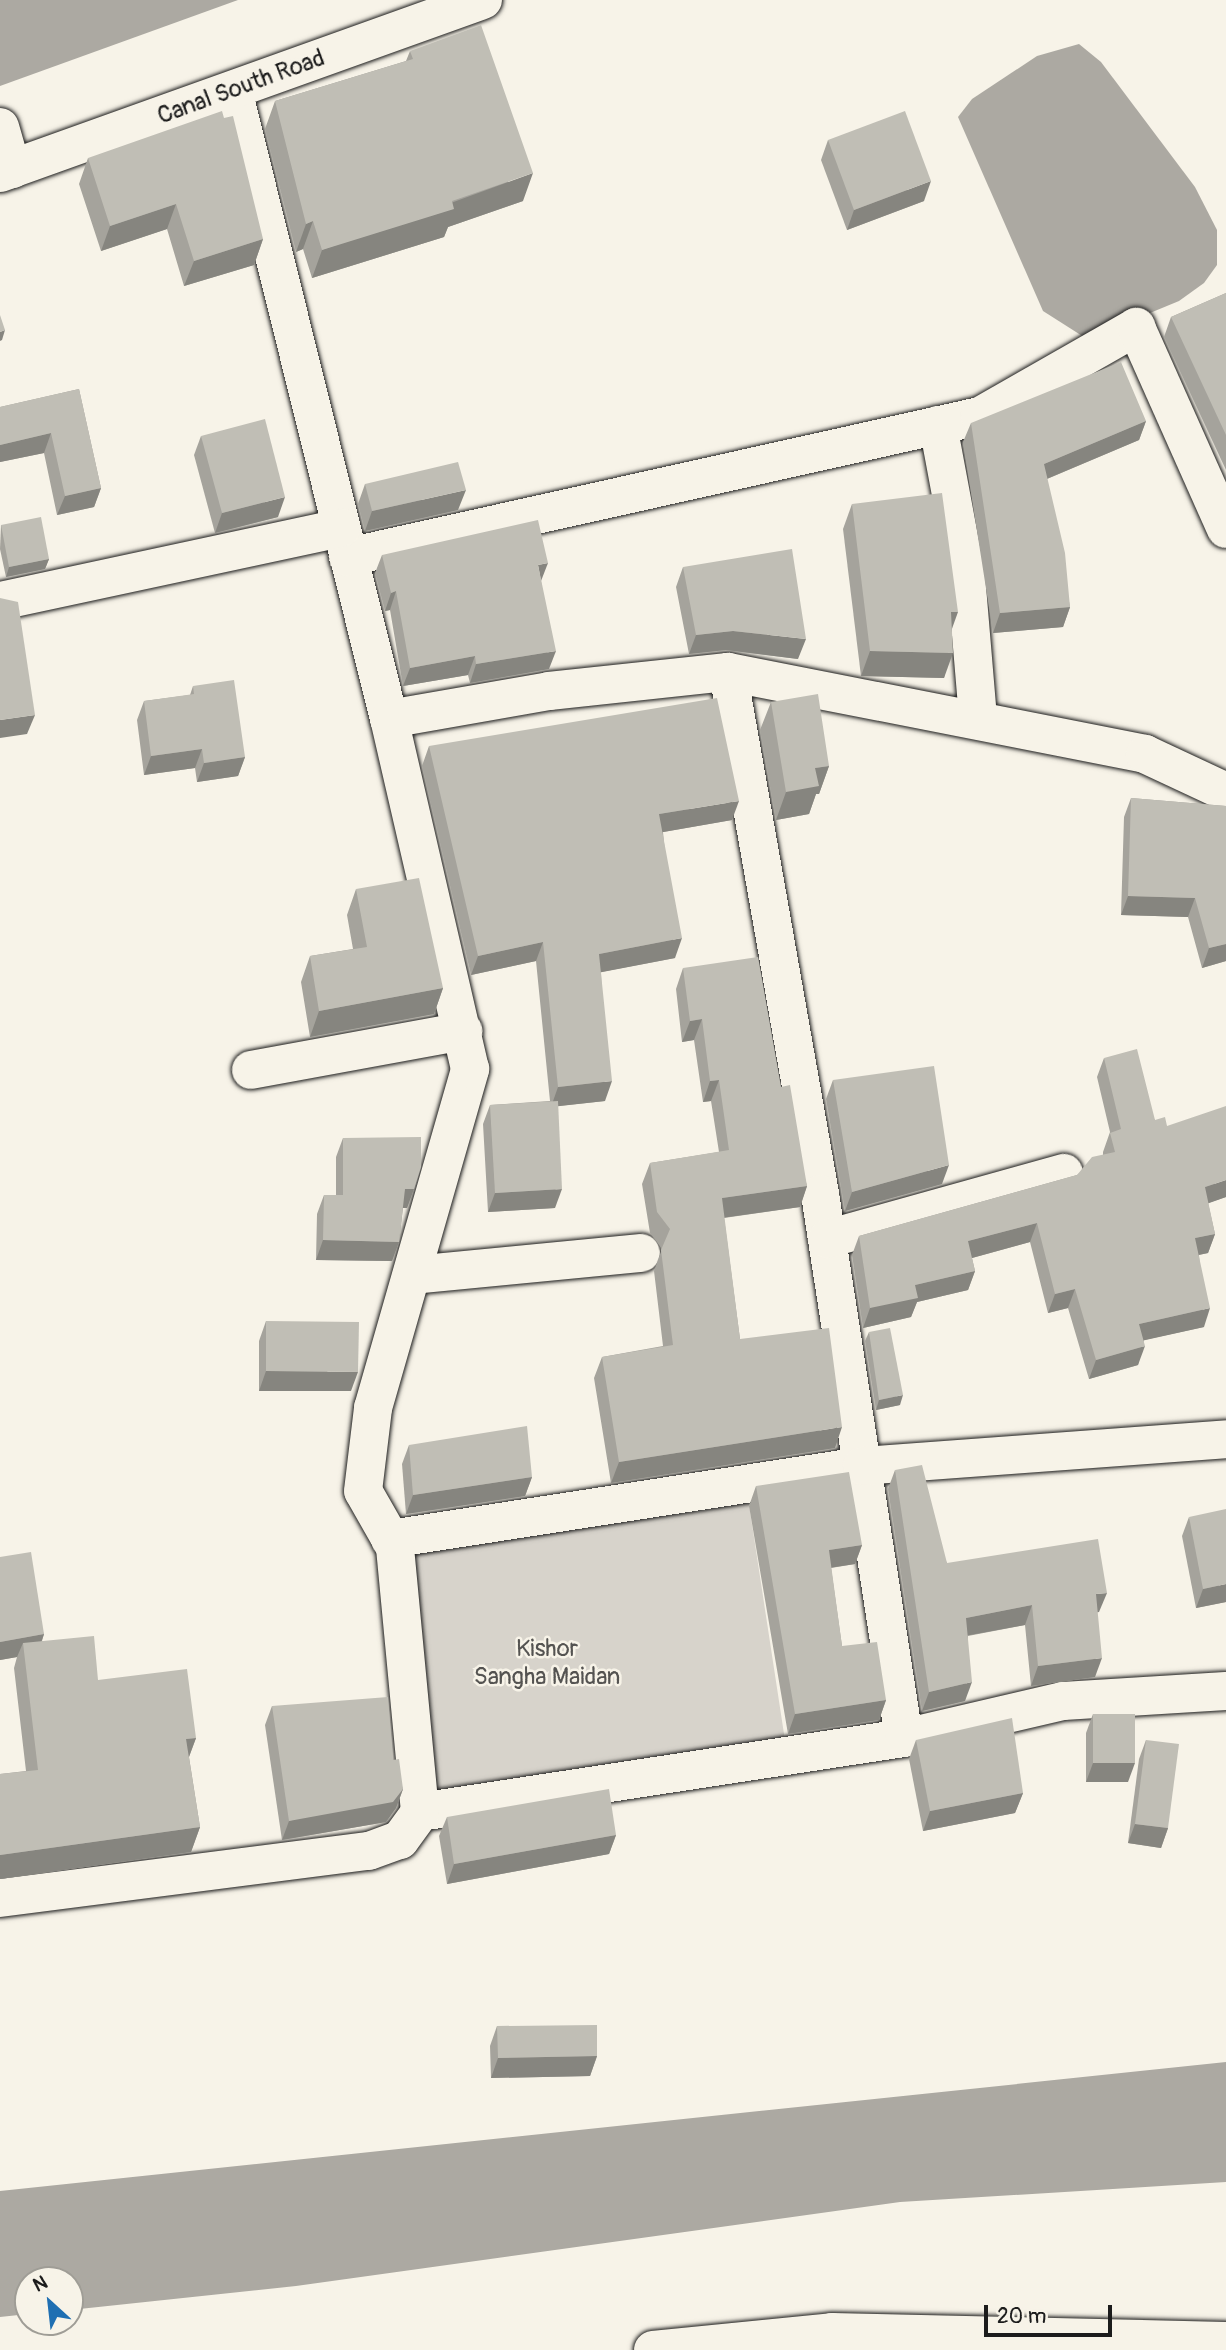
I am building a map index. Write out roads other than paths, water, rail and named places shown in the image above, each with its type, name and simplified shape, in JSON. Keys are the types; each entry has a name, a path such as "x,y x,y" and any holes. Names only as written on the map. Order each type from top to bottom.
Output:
{"street":[{"name":"Canal South Road","path":"6,171 483,0"},
{"path":"0,1898 369,1851 400,1840 420,1812 390,1539 363,1491 365,1461 373,1408 470,1069 389,719 233,90"},
{"path":"0,127 6,171"},
{"path":"0,601 345,542 980,416 1136,327 1226,529"},
{"path":"938,425 966,575 978,719"},
{"path":"389,719 549,691 727,672 978,719 1145,754 1223,782"},
{"path":"727,672 827,1238 904,1738"},
{"path":"251,1070 463,1031"},
{"path":"827,1238 1064,1173"},
{"path":"412,1275 641,1253"},
{"path":"390,1539 862,1466 1226,1439"},
{"path":"420,1812 904,1738 1063,1701 1226,1690"},
{"path":"653,2350 832,2332 1226,2341"}],"park label":[{"name":"Kishor Sangha Maidan","path":"547,1663"}]}
